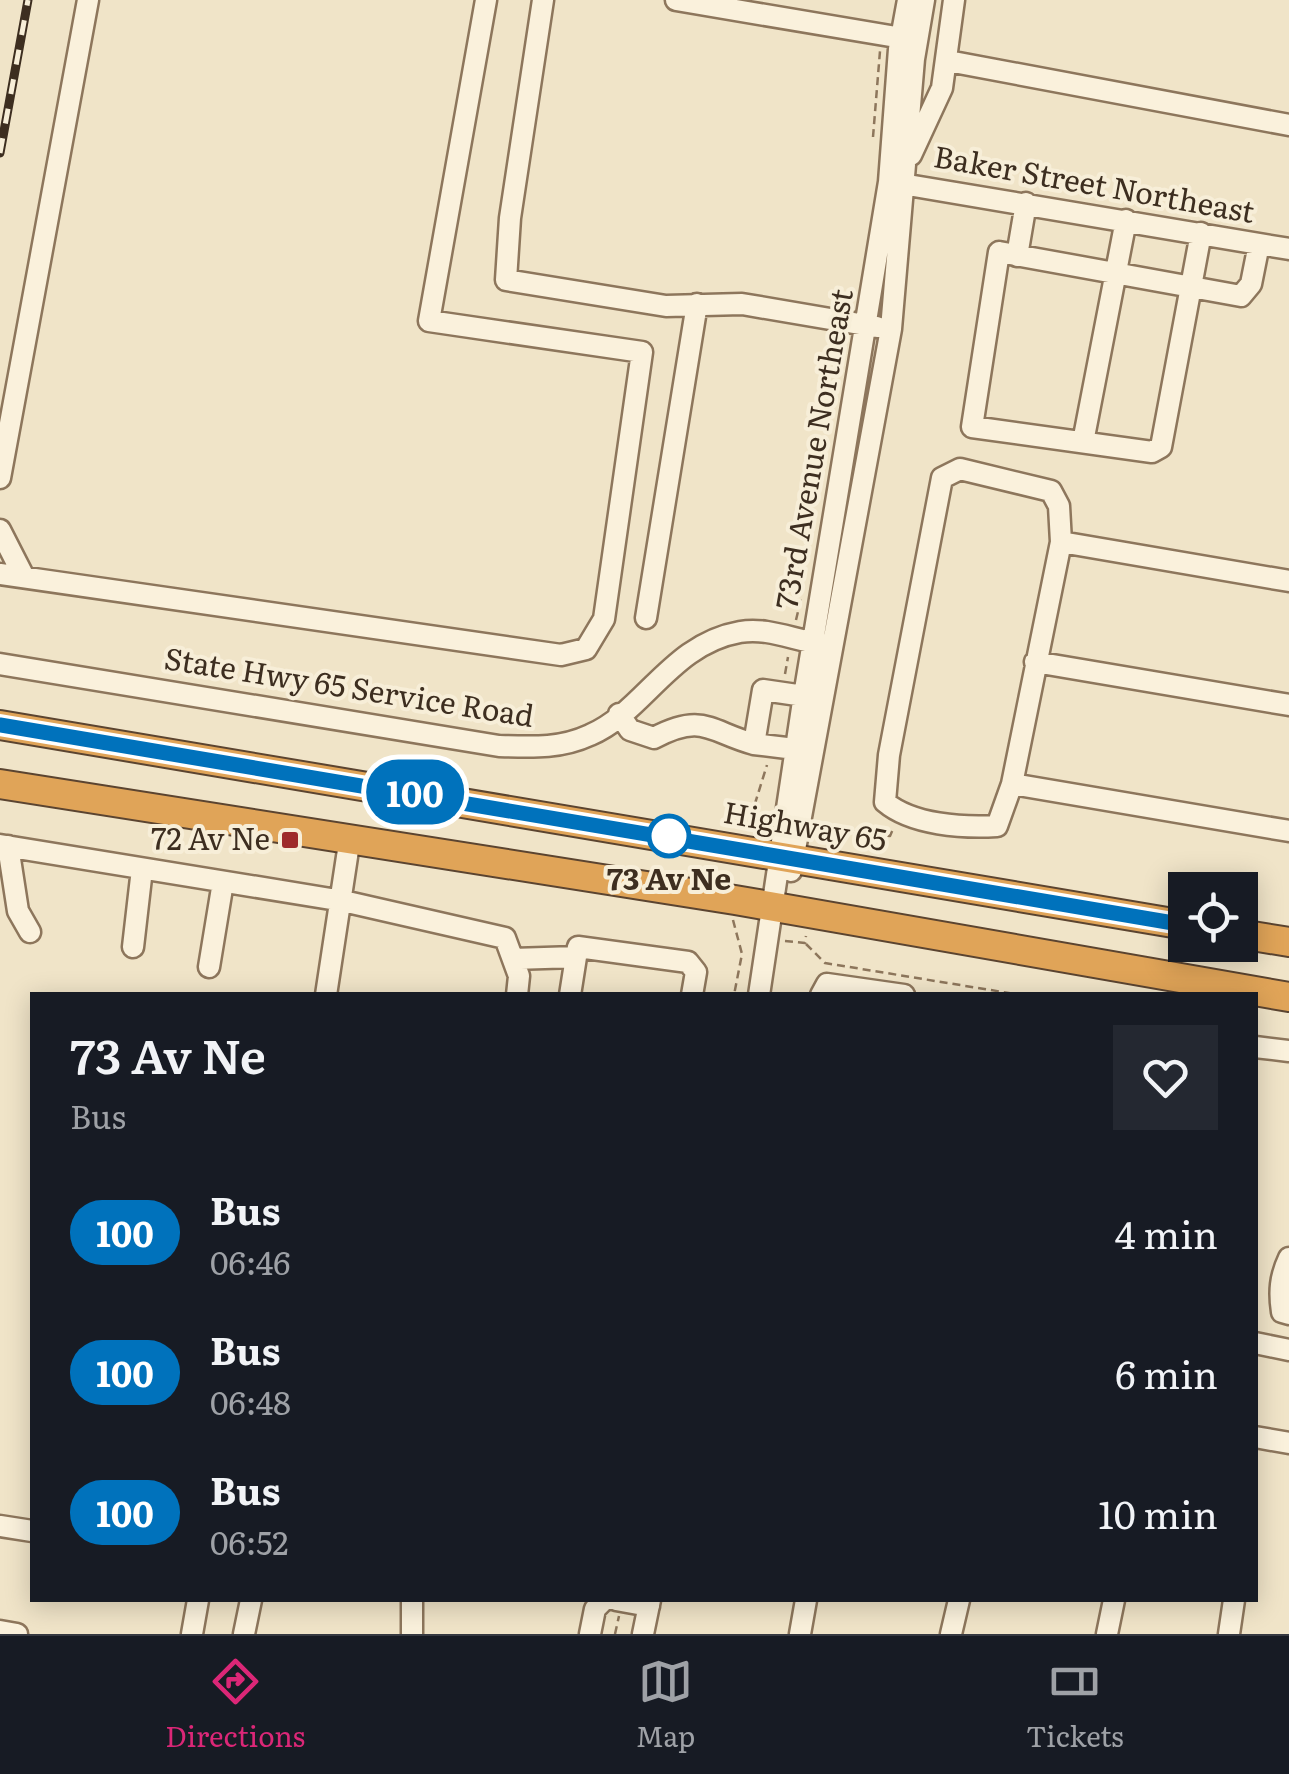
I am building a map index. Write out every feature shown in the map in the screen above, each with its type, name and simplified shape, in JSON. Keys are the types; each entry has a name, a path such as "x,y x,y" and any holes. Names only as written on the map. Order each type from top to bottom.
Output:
{"highway":[{"name":"Highway 65","path":"0,725 1168,922"},
{"path":"0,784 735,900 1289,997"},
{"path":"1258,937 1289,942"}],"street":[{"path":"0,478 88,0"},
{"path":"0,574 561,654 586,649 604,618 642,352 429,321 486,0"},
{"path":"543,0 510,218 506,280 666,306 742,304 891,329"},
{"path":"676,0 900,38"},
{"name":"73rd Avenue Northeast","path":"760,992 788,856 812,641 891,329 900,38 908,0"},
{"name":"73rd Avenue Northeast","path":"908,161 900,38 924,0"},
{"name":"73rd Avenue Northeast","path":"788,856 795,749 867,325 897,183 928,127 948,61 954,0"},
{"path":"948,61 1289,125"},
{"name":"Baker Street Northeast","path":"897,183 1289,249"},
{"path":"1017,256 1026,202"},
{"path":"1082,442 1126,220"},
{"path":"1201,234 1192,285 1160,447 1152,452 972,427 999,252 1192,285 1241,296 1251,284 1259,244"},
{"path":"646,618 697,304"},
{"path":"960,469 1051,492 1059,506 1060,542 1012,784 997,826 973,827 900,814 886,802 889,755 942,478 960,469"},
{"path":"0,530 24,578"},
{"path":"1060,542 1289,581"},
{"name":"State Hwy 65 Service Road","path":"0,664 499,746 549,748 592,735 667,668 718,638 743,631 812,641"},
{"path":"1035,662 1289,705"},
{"path":"763,744 763,690 804,696"},
{"path":"619,714 630,730 654,738 678,726 716,726 734,738 795,749"},
{"path":"1012,784 1289,831"},
{"path":"327,992 350,838"},
{"path":"30,932 18,911 4,846 343,902 505,938 519,976 517,992"},
{"path":"133,947 142,869"},
{"path":"209,967 224,882"},
{"path":"570,992 578,947 688,962 696,972 693,992"},
{"path":"512,959 576,957"},
{"path":"823,992 827,984 883,992"},
{"path":"1258,1047 1289,1051"},
{"path":"1289,1258 1281,1274 1279,1295 1282,1312 1289,1314"},
{"path":"1258,1344 1289,1350"},
{"path":"1258,1438 1289,1443"},
{"path":"0,1526 30,1531"},
{"path":"192,1634 198,1602"},
{"path":"244,1634 250,1602"},
{"path":"412,1602 412,1634"},
{"path":"590,1634 595,1608 602,1602"},
{"path":"800,1634 806,1602"},
{"path":"950,1634 958,1602"},
{"path":"1107,1634 1114,1602"},
{"path":"1228,1634 1234,1602"},
{"path":"643,1634 649,1603"},
{"path":"0,1631 17,1634"}],"path":[{"path":"873,144 900,38"},
{"path":"782,692 812,641 802,596"},
{"path":"743,849 763,744"},
{"path":"823,833 840,830 890,836 900,814"},
{"path":"735,900 734,933 742,954 735,992"},
{"path":"805,943 825,963 1002,992"}],"railway":[{"path":"0,153 28,0"}],"bus line":[{"name":"100","path":"0,725 407,790 1168,922"}],"place":[{"name":"73 Av Ne","path":"669,836"},
{"name":"72 Av Ne","path":"290,840"}]}
